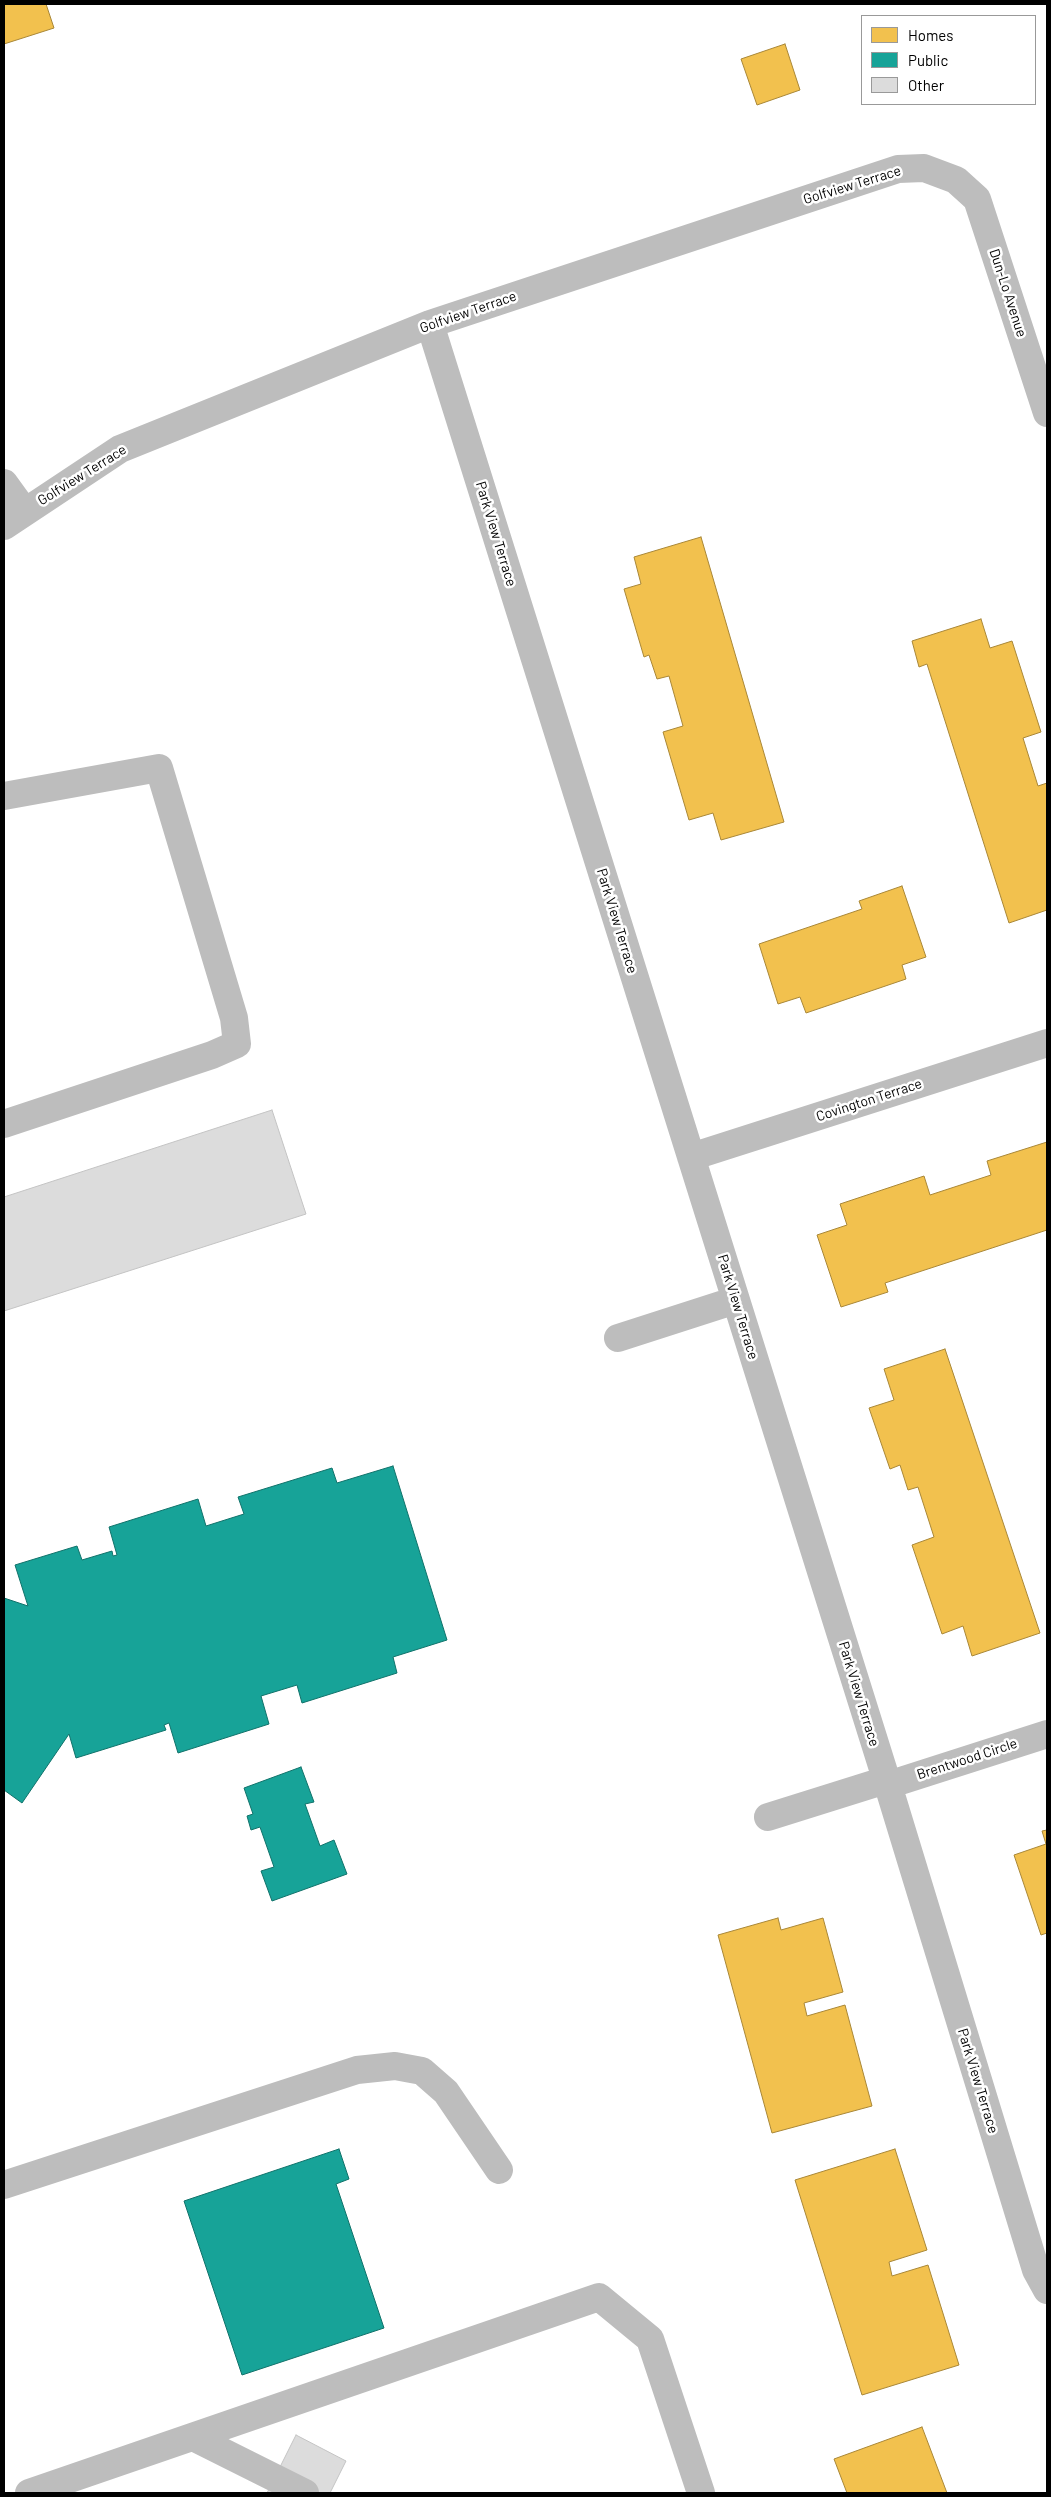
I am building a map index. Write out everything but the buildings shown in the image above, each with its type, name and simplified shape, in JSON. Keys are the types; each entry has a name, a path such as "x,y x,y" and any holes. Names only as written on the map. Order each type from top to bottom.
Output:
{"street":[{"name":"Golfview Terrace","path":"14,519 120,448 430,324 898,169 924,168 956,180"},
{"name":"Dun-Lo Avenue","path":"956,180 977,199 1047,414"},
{"name":"Park View Terrace","path":"430,324 887,1782 1036,2270 1047,2290"},
{"path":"4,483 14,519"},
{"path":"4,796 159,768 234,1018 237,1044 212,1055 4,1124"},
{"name":"Covington Terrace","path":"691,1157 1047,1043"},
{"path":"618,1338 736,1300"},
{"name":"Brentwood Circle","path":"768,1816 1047,1734"},
{"path":"4,2186 357,2070 395,2066 422,2071 446,2092 499,2170"},
{"path":"29,2493 599,2297 650,2339 701,2493"},
{"path":"193,2437 305,2493"}]}
